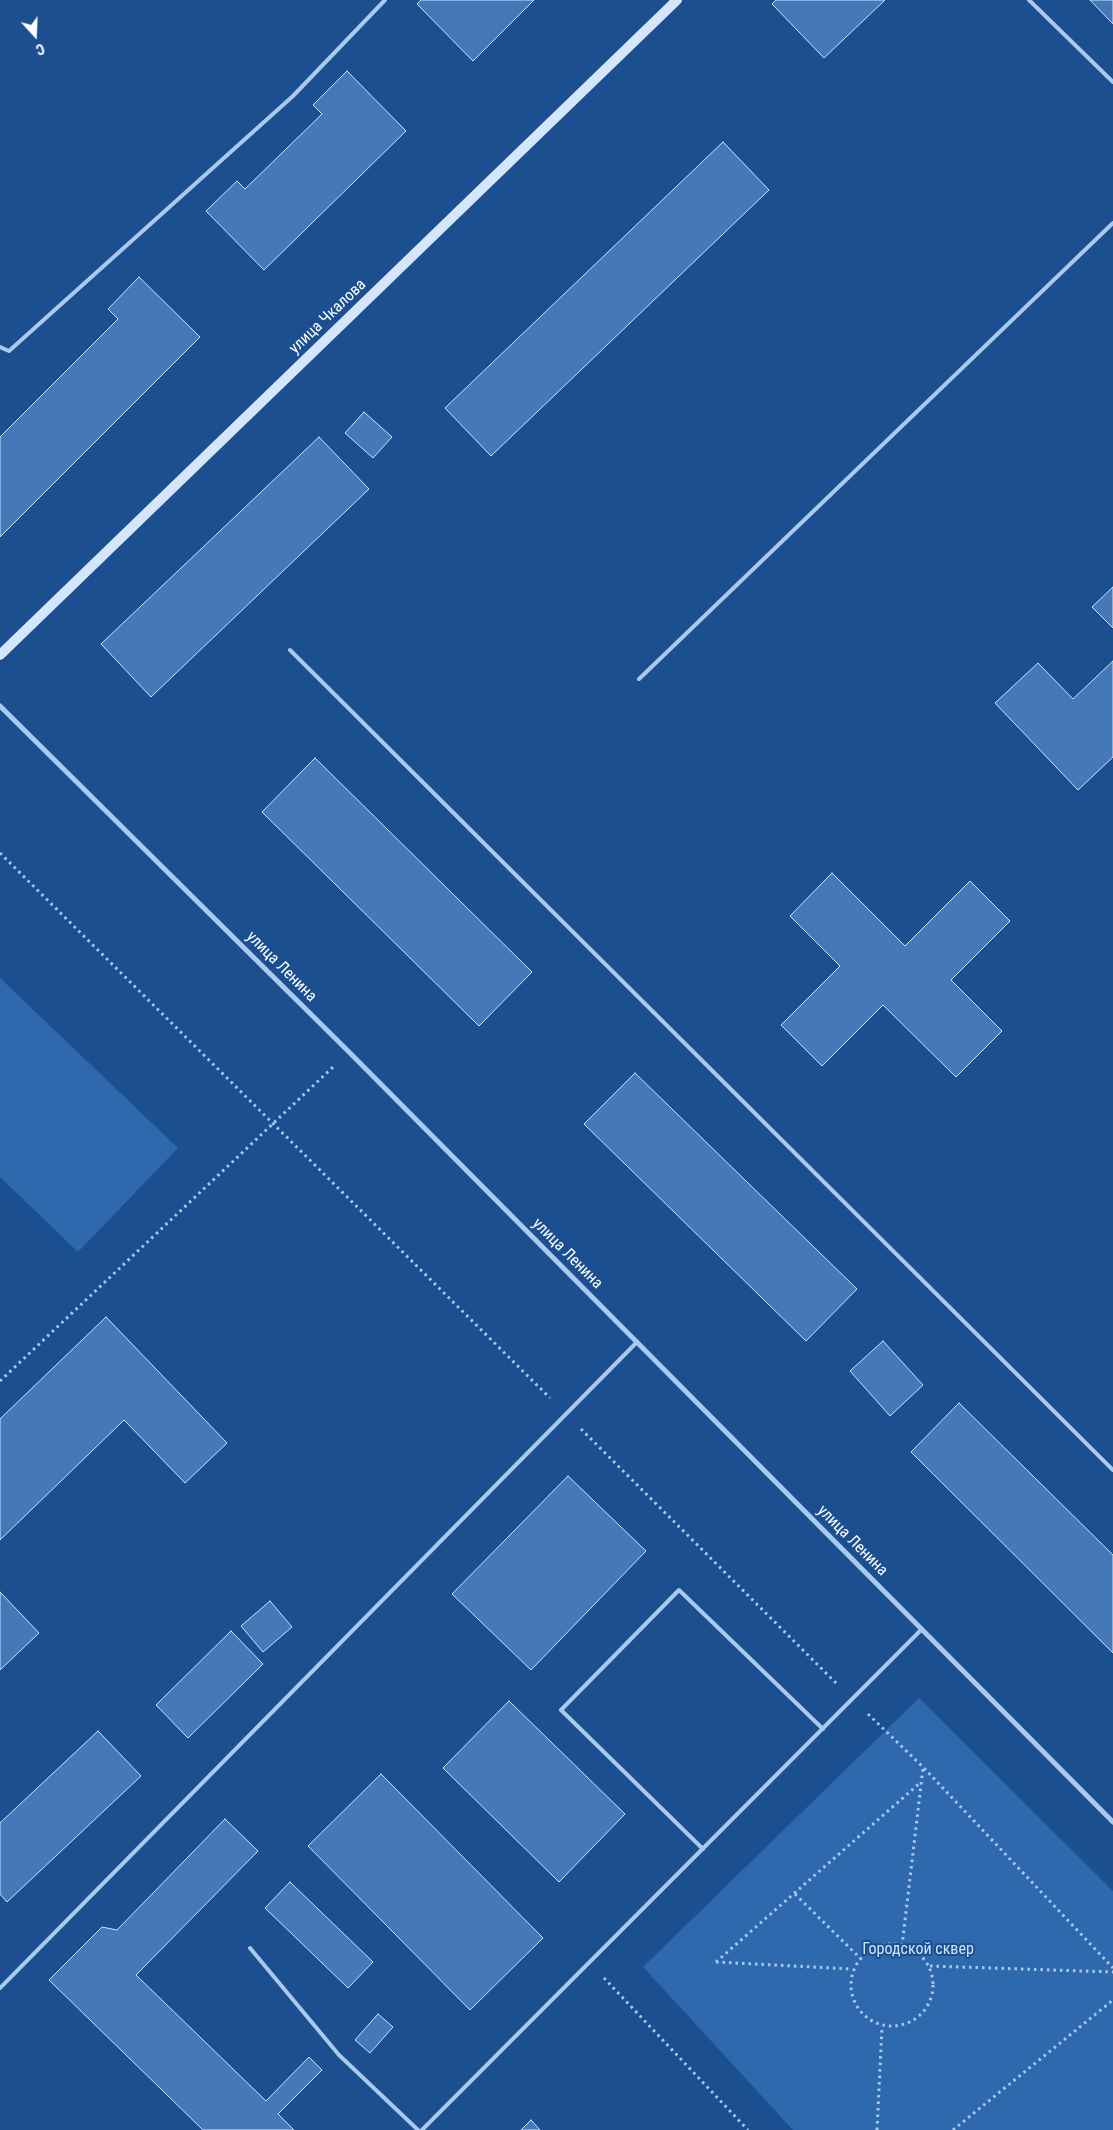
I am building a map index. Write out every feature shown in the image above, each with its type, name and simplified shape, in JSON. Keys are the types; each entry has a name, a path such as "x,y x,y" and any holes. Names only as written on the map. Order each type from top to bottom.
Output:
{"main road":[{"name":"улица Чкалова","path":"0,655 677,0"}],"street":[{"name":"улица Ленина","path":"0,706 349,1052 1113,1822"}],"lane":[{"path":"0,347 9,351 293,96 384,0"},
{"path":"1029,0 1113,82"},
{"path":"638,679 1113,223"},
{"path":"290,650 1113,1470"},
{"path":"0,1988 638,1342"},
{"path":"703,1849 561,1710 680,1590 822,1729"},
{"path":"422,2130 922,1629"},
{"path":"250,1948 339,2055 418,2130"}],"path":[{"path":"0,853 852,1699 923,1767 1113,1968"},
{"path":"0,1380 349,1052"},
{"path":"902,1946 923,1767"},
{"path":"852,1970 716,1962 921,1782"},
{"path":"794,1894 861,1959"},
{"path":"890,1943 902,1946 913,1949 930,1966 934,1989 926,2012 906,2026 882,2027 861,2015 850,1993 852,1970 867,1950 890,1943"},
{"path":"589,1963 748,2130"},
{"path":"930,1966 1113,1972"},
{"path":"953,2130 1113,2000"},
{"path":"877,2130 882,2027"}],"green space":[{"path":"0,978 178,1148 78,1252 0,1177"},
{"name":"Городской сквер","path":"919,1698 1113,1891 1113,2130 793,2130 643,1967"}],"building":[{"path":"421,0 534,0 473,61 417,4"},
{"path":"776,0 885,0 824,58 772,4"},
{"path":"1090,0 1113,0 1113,24"},
{"path":"347,71 406,131 264,270 206,211 237,181 245,189 322,114 313,105"},
{"path":"723,142 769,190 491,456 445,408"},
{"path":"139,277 200,337 0,537 0,437 118,319 108,309"},
{"path":"364,412 392,437 373,458 345,433"},
{"path":"319,437 369,489 151,697 101,644"},
{"path":"1113,587 1113,628 1092,607"},
{"path":"1113,661 1113,757 1078,790 995,703 1038,663 1073,699"},
{"path":"315,758 532,972 479,1026 262,812"},
{"path":"832,873 905,946 970,881 1010,921 951,980 1002,1031 956,1077 883,1005 822,1066 781,1025 840,966 790,916"},
{"path":"635,1073 857,1289 806,1341 584,1124"},
{"path":"106,1317 227,1443 185,1483 124,1420 0,1540 0,1419"},
{"path":"883,1341 923,1385 890,1416 850,1371"},
{"path":"959,1403 1113,1555 1113,1653 911,1452"},
{"path":"568,1476 646,1551 531,1670 452,1594"},
{"path":"0,1592 39,1633 0,1670"},
{"path":"270,1601 292,1627 263,1652 241,1626"},
{"path":"231,1631 263,1664 188,1738 156,1705"},
{"path":"509,1701 625,1814 559,1882 443,1768"},
{"path":"98,1731 141,1776 7,1902 0,1894 0,1823"},
{"path":"381,1774 543,1938 470,2010 308,1846"},
{"path":"225,1819 258,1851 136,1975 266,2101 309,2057 322,2070 278,2114 294,2130 203,2130 49,1980 102,1927 117,1930"},
{"path":"290,1882 373,1962 348,1988 265,1908"},
{"path":"378,2014 393,2027 370,2053 355,2040"},
{"path":"531,2120 540,2130 521,2130"}]}
